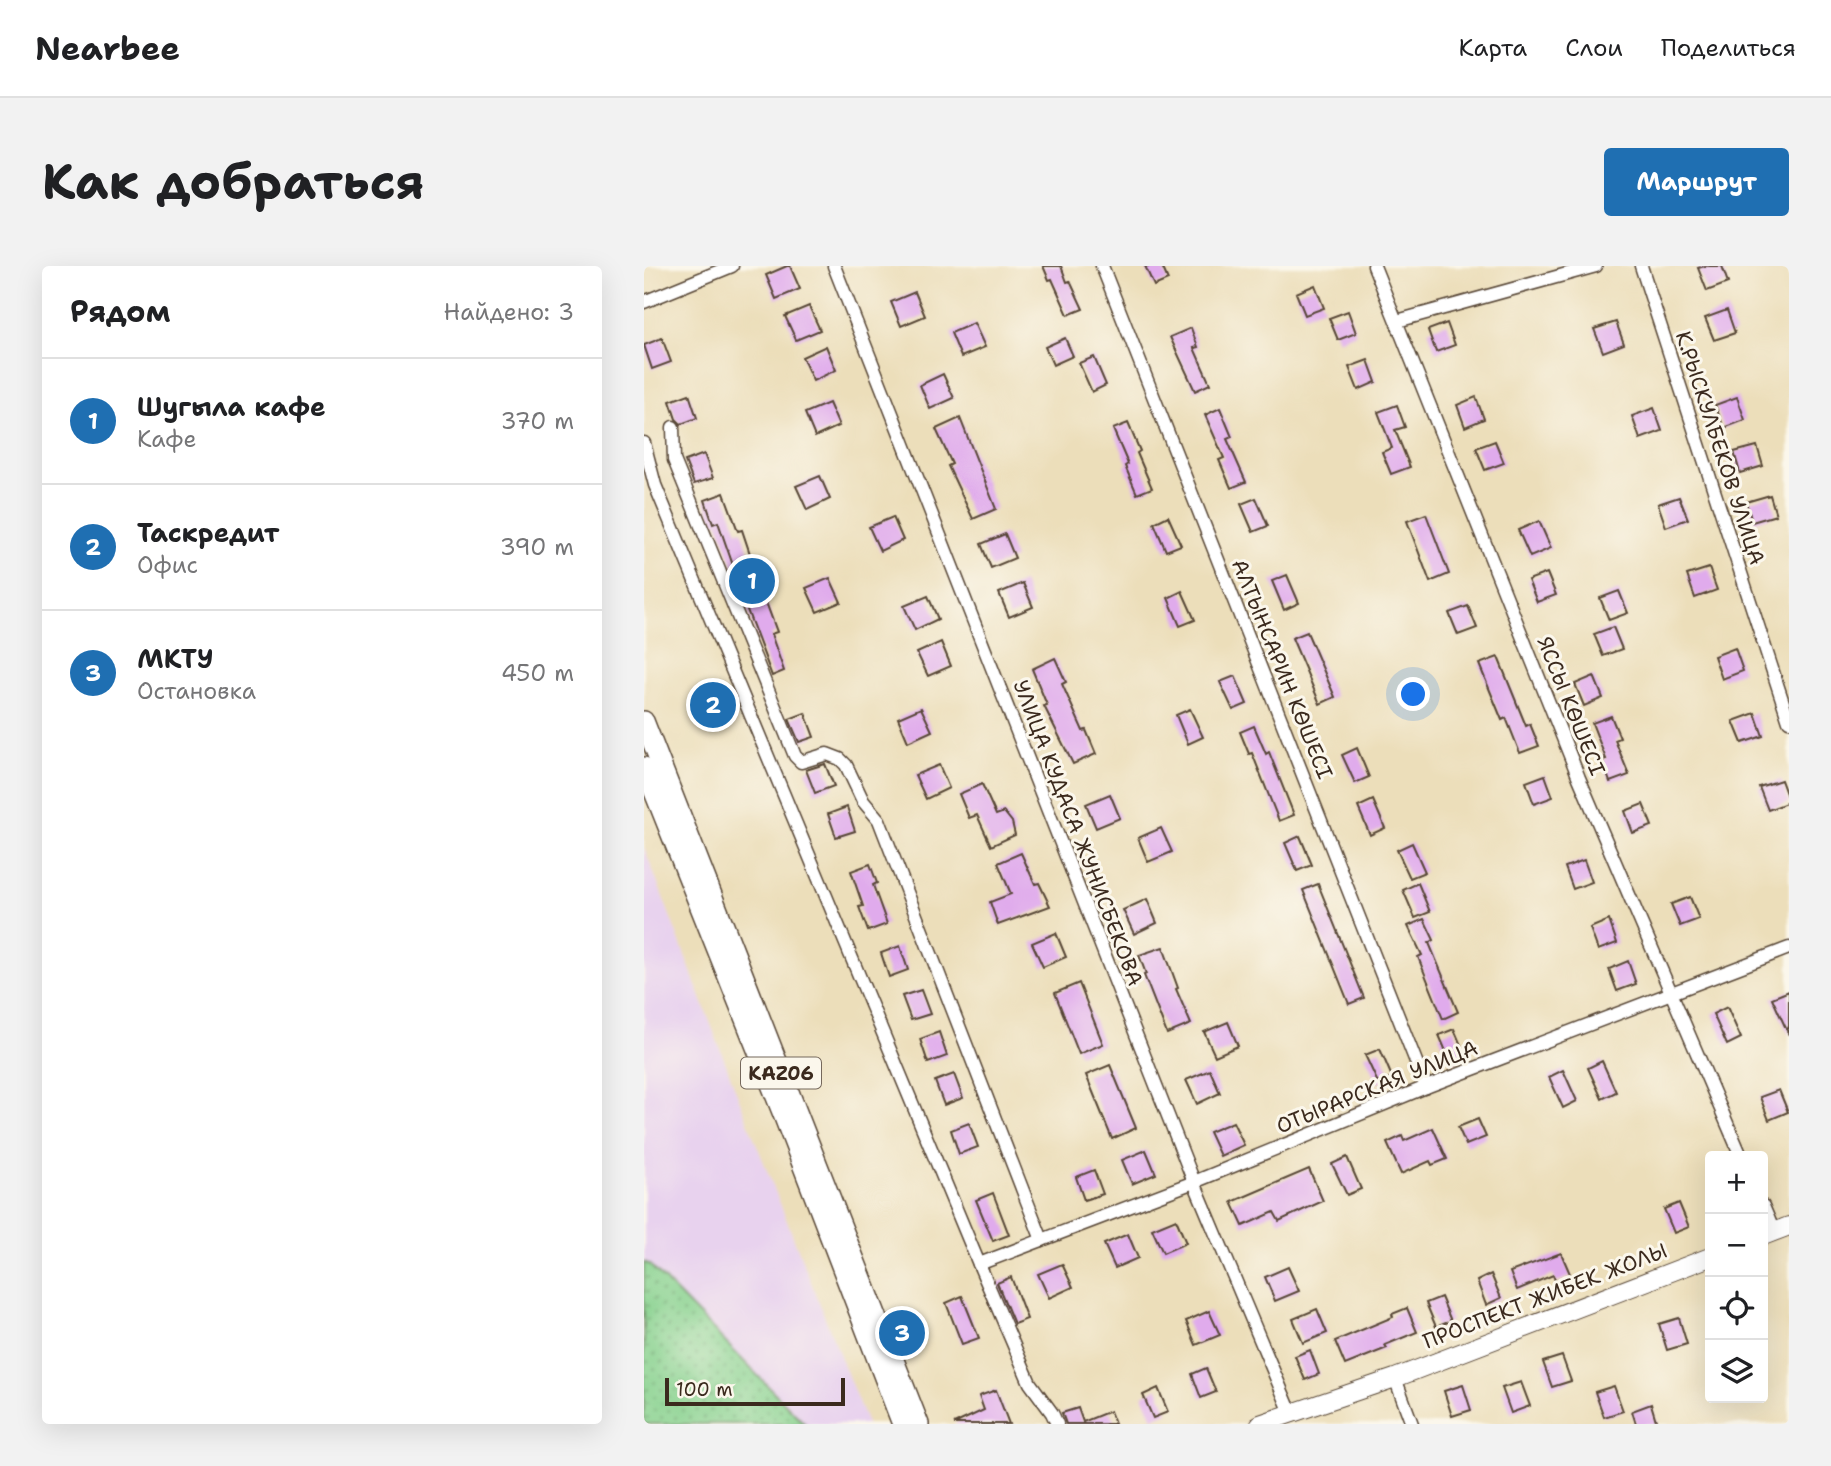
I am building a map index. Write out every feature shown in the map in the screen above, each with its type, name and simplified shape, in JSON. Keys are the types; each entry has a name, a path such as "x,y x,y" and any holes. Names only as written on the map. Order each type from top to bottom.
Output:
{"main road":[{"name":"KАZ06","path":"644,722 919,1424"},
{"name":"KАZ06","path":"644,767 782,1112 902,1424"},
{"name":"ПРОСПЕКТ ЖИБЕК ЖОЛЫ","path":"1265,1423 1395,1378 1705,1259"}],"street":[{"path":"644,302 732,266"},
{"name":"УЛИЦА КУДАСА ЖУНИСБЕКОВА","path":"834,266 1194,1182 1291,1413"},
{"name":"АЛТЫНСАРИН КӨШЕСІ","path":"1102,266 1426,1087"},
{"name":"ЯССЫ КӨШЕСІ","path":"1374,266 1579,778 1739,1151"},
{"path":"1397,321 1596,266"},
{"name":"К.РЫСКУЛБЕКОВ УЛИЦА","path":"1641,266 1789,721"},
{"path":"673,427 674,460 795,756 801,762 827,754 840,759 846,765 863,801 879,820 1042,1240"},
{"path":"644,443 655,485 979,1264 1030,1383 1057,1424"},
{"name":"ОТЫРАРСКАЯ УЛИЦА","path":"979,1264 1789,947"},
{"path":"1767,1214 1775,1231"},
{"path":"1395,1378 1412,1424"}],"shaded area":[{"path":"644,847 747,1120 867,1424 644,1424"}],"green space":[{"path":"644,1262 649,1264 805,1424 644,1424"}],"building":[{"path":"790,266 800,289 776,299 766,275"},
{"path":"1043,266 1061,266 1083,309 1068,315 1052,279 1049,280"},
{"path":"1145,266 1162,266 1168,280 1154,286"},
{"path":"1722,266 1728,283 1707,291 1698,268"},
{"path":"1315,285 1324,308 1305,315 1296,293"},
{"path":"915,292 925,316 901,326 891,302"},
{"path":"809,306 820,330 796,340 785,316"},
{"path":"1727,310 1735,333 1714,340 1705,318"},
{"path":"1348,311 1356,333 1338,340 1329,318"},
{"path":"1616,322 1624,344 1603,352 1594,329"},
{"path":"974,323 985,347 961,357 951,333"},
{"path":"1447,323 1455,345 1436,352 1428,330"},
{"path":"1191,328 1198,347 1194,348 1210,384 1195,391 1170,337"},
{"path":"662,338 671,362 652,369 644,345"},
{"path":"1065,338 1073,356 1053,365 1045,347"},
{"path":"826,346 836,370 813,381 802,357"},
{"path":"1094,357 1106,385 1092,392 1079,363"},
{"path":"1368,360 1376,382 1358,390 1349,367"},
{"path":"943,374 954,398 930,409 920,385"},
{"path":"689,394 697,418 681,424 676,419 670,401"},
{"path":"1476,397 1484,419 1465,427 1457,405"},
{"path":"1737,397 1745,420 1724,428 1715,405"},
{"path":"829,403 839,426 815,437 805,413"},
{"path":"1397,405 1405,427 1395,430 1410,467 1391,474 1382,452 1392,448 1378,412"},
{"path":"1220,408 1232,437 1227,439 1246,482 1231,488 1219,460 1224,458 1205,415"},
{"path":"1654,408 1662,431 1640,439 1632,416"},
{"path":"960,418 996,509 973,519 948,466 952,464 936,429"},
{"path":"1128,423 1152,488 1137,494 1113,429"},
{"path":"1495,441 1504,463 1485,470 1476,448"},
{"path":"1757,446 1763,466 1740,473 1734,452"},
{"path":"704,454 713,478 694,484 685,461"},
{"path":"820,476 830,499 807,510 796,486"},
{"path":"724,493 738,531 742,530 748,554 777,632 771,634 784,671 772,676 735,578 737,577 718,522 713,524 705,500"},
{"path":"1770,495 1776,515 1752,522 1746,502"},
{"path":"1679,497 1688,519 1666,527 1658,504"},
{"path":"1256,498 1268,526 1253,532 1241,504"},
{"path":"1426,514 1449,574 1430,582 1407,521"},
{"path":"1168,516 1181,545 1166,551 1154,523"},
{"path":"893,517 903,540 880,551 869,527"},
{"path":"1539,521 1551,548 1530,557 1518,530"},
{"path":"1005,534 1015,558 991,568 981,544"},
{"path":"1709,568 1717,590 1695,598 1687,575"},
{"path":"1547,573 1556,595 1537,602 1528,580"},
{"path":"1287,575 1299,603 1284,610 1272,581"},
{"path":"830,578 841,602 817,612 806,588"},
{"path":"1023,583 1033,607 1009,617 999,593"},
{"path":"1182,591 1195,620 1180,626 1168,598"},
{"path":"1619,591 1628,613 1609,620 1600,598"},
{"path":"928,596 938,619 915,630 904,606"},
{"path":"1468,606 1477,628 1458,635 1449,613"},
{"path":"1613,627 1622,649 1603,656 1594,634"},
{"path":"1307,632 1335,697 1320,704 1292,638"},
{"path":"941,642 951,666 928,676 917,653"},
{"path":"1735,648 1743,671 1722,679 1714,656"},
{"path":"1498,657 1526,726 1530,724 1539,746 1520,753 1506,718 1502,720 1479,664"},
{"path":"1055,658 1066,682 1062,684 1096,754 1073,764 1044,706 1047,705 1032,669"},
{"path":"1235,676 1247,704 1233,710 1220,682"},
{"path":"1594,676 1603,698 1584,706 1575,684"},
{"path":"921,708 932,731 908,742 898,718"},
{"path":"1190,709 1203,737 1188,744 1176,715"},
{"path":"805,713 814,737 799,742 789,719"},
{"path":"1755,713 1763,736 1742,743 1733,721"},
{"path":"1611,716 1620,738 1615,740 1629,775 1610,782 1602,760 1606,759 1592,723"},
{"path":"1254,726 1266,754 1269,752 1294,815 1279,821 1252,753 1249,754 1240,732"},
{"path":"1357,748 1369,777 1355,783 1342,755"},
{"path":"825,764 834,786 815,793 806,770"},
{"path":"939,765 949,788 926,799 915,775"},
{"path":"1545,775 1553,797 1534,804 1526,782"},
{"path":"1781,780 1789,802 1768,810 1759,787"},
{"path":"982,784 996,815 1004,812 1012,822 1015,835 991,846 977,815 969,818 959,794"},
{"path":"1110,794 1120,818 1096,828 1086,804"},
{"path":"1373,800 1385,828 1370,835 1358,807"},
{"path":"1643,804 1652,826 1633,833 1625,811"},
{"path":"847,807 855,831 836,837 828,814"},
{"path":"1161,828 1172,852 1148,862 1138,838"},
{"path":"1300,836 1312,865 1297,871 1285,843"},
{"path":"1412,843 1425,872 1410,878 1397,850"},
{"path":"1021,853 1035,884 1039,883 1050,906 998,925 990,902 1011,894 998,863"},
{"path":"1584,860 1592,882 1573,889 1565,867"},
{"path":"870,864 877,883 873,885 887,924 868,931 859,907 863,906 851,871"},
{"path":"1418,883 1430,912 1415,918 1403,890"},
{"path":"1318,884 1364,998 1349,1004 1303,890"},
{"path":"1690,897 1699,919 1680,926 1671,904"},
{"path":"1147,899 1157,923 1134,934 1123,910"},
{"path":"1424,919 1434,940 1429,943 1458,1012 1443,1019 1418,957 1422,955 1408,926"},
{"path":"1609,920 1617,943 1598,950 1590,928"},
{"path":"1056,933 1066,957 1043,967 1032,943"},
{"path":"900,946 908,970 889,977 881,953"},
{"path":"1163,947 1178,988 1176,989 1191,1024 1167,1034 1139,955"},
{"path":"1628,961 1636,984 1617,991 1609,969"},
{"path":"1079,983 1103,1044 1079,1054 1055,993"},
{"path":"921,990 930,1014 911,1020 902,996"},
{"path":"1789,991 1789,1035 1772,998"},
{"path":"1727,1007 1741,1038 1727,1045 1713,1014"},
{"path":"1228,1022 1238,1046 1215,1056 1204,1032"},
{"path":"1454,1029 1466,1057 1451,1063 1439,1035"},
{"path":"939,1032 947,1056 928,1063 920,1039"},
{"path":"1380,1049 1392,1077 1378,1083 1365,1055"},
{"path":"1602,1061 1616,1092 1602,1099 1588,1068"},
{"path":"1110,1065 1136,1128 1112,1139 1086,1075"},
{"path":"1210,1070 1220,1093 1197,1104 1186,1080"},
{"path":"1563,1070 1577,1101 1563,1108 1549,1077"},
{"path":"954,1074 963,1098 944,1105 935,1081"},
{"path":"1779,1090 1788,1112 1769,1120 1760,1097"},
{"path":"1478,1119 1486,1137 1466,1145 1458,1127"},
{"path":"1233,1122 1244,1145 1220,1156 1209,1132"},
{"path":"969,1123 978,1147 959,1154 951,1130"},
{"path":"1433,1128 1447,1159 1432,1165 1430,1161 1401,1174 1387,1143 1402,1136 1404,1141"},
{"path":"1146,1150 1156,1174 1132,1184 1122,1160"},
{"path":"1347,1157 1361,1189 1347,1195 1332,1164"},
{"path":"1309,1169 1323,1201 1279,1221 1274,1212 1243,1226 1232,1202"},
{"path":"1094,1170 1103,1194 1084,1200 1076,1177"},
{"path":"993,1193 1009,1235 993,1241 976,1200"},
{"path":"1679,1203 1689,1227 1674,1233 1664,1209"},
{"path":"1176,1219 1186,1243 1163,1253 1152,1229"},
{"path":"1128,1234 1138,1258 1115,1268 1104,1244"},
{"path":"1561,1253 1571,1276 1556,1283 1553,1275 1517,1290 1510,1272"},
{"path":"1062,1264 1073,1287 1049,1298 1038,1274"},
{"path":"1288,1267 1299,1291 1275,1301 1265,1277"},
{"path":"1491,1274 1501,1298 1486,1305 1477,1281"},
{"path":"1011,1277 1027,1319 1014,1324 997,1283"},
{"path":"962,1296 979,1338 962,1344 946,1303"},
{"path":"1441,1297 1451,1321 1436,1327 1426,1303"},
{"path":"1407,1308 1417,1332 1345,1365 1335,1341 1393,1317 1392,1314"},
{"path":"1317,1309 1327,1333 1303,1343 1293,1319"},
{"path":"1209,1311 1220,1335 1196,1345 1186,1321"},
{"path":"1679,1318 1687,1344 1667,1350 1659,1324"},
{"path":"1310,1350 1319,1374 1305,1380 1295,1356"},
{"path":"1562,1356 1571,1381 1552,1387 1543,1362"},
{"path":"1206,1368 1216,1392 1201,1398 1192,1374"},
{"path":"1521,1382 1530,1406 1511,1413 1502,1388"},
{"path":"1463,1385 1471,1410 1452,1416 1444,1391"},
{"path":"1614,1386 1623,1411 1604,1417 1595,1392"},
{"path":"1158,1388 1168,1412 1153,1418 1143,1395"},
{"path":"996,1390 1009,1424 954,1424 984,1410 979,1396"},
{"path":"1651,1404 1657,1424 1636,1424 1632,1411"},
{"path":"1078,1408 1083,1422 1110,1411 1115,1424 1066,1424 1062,1413"}],"place":[{"name":"Шугыла кафе","path":"752,581"},
{"name":"Таскредит","path":"713,705"},
{"name":"МКТУ","path":"902,1333"}]}
